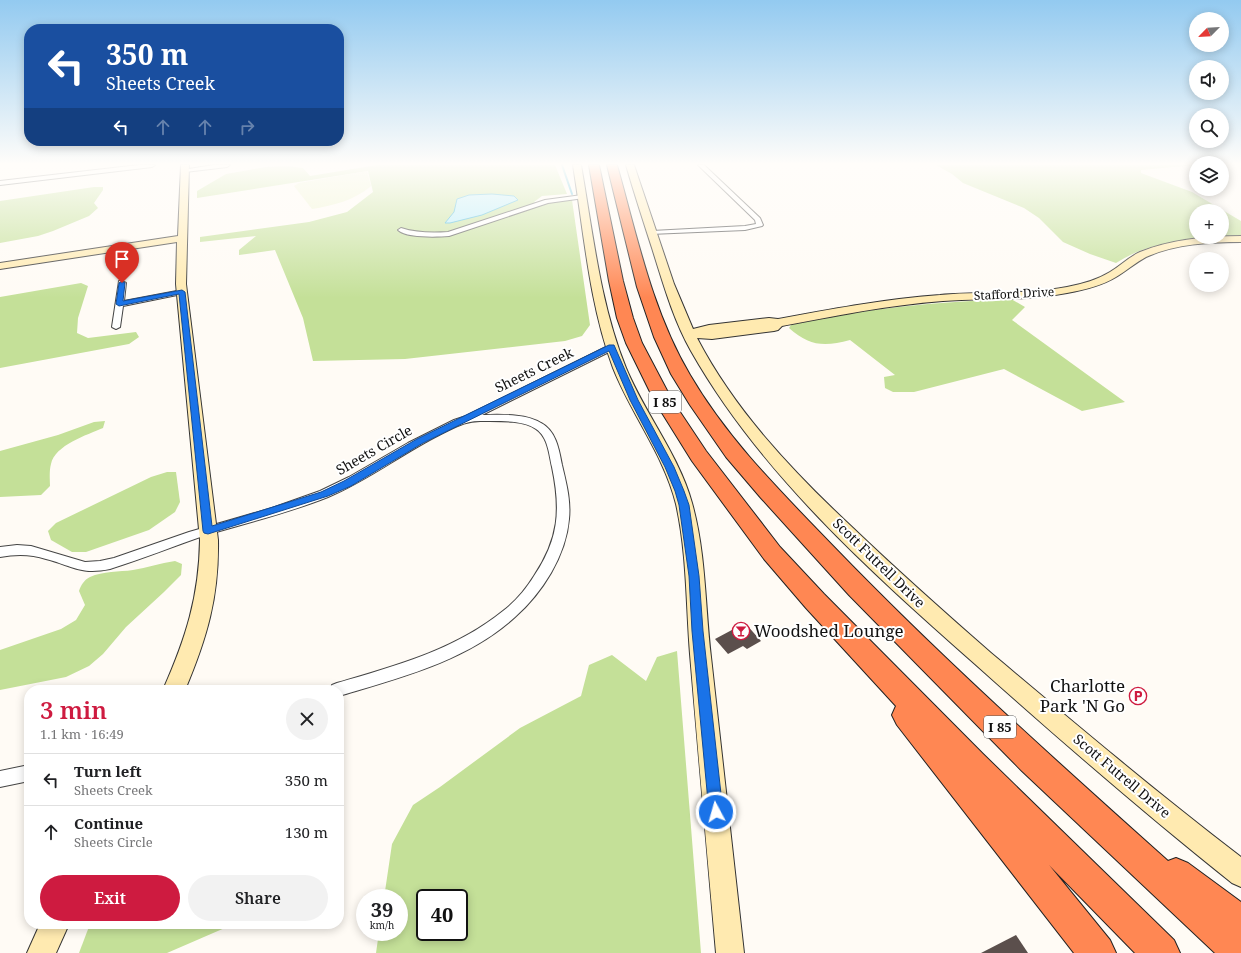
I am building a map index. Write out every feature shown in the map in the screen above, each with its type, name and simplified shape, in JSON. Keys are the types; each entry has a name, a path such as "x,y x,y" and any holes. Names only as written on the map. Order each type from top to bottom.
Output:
{"highway":[{"name":"I 85","path":"603,209 620,299 634,343 663,400 699,456 772,553 815,601 972,765 1161,953"},
{"name":"I 85","path":"624,209 652,312 662,337 680,374 714,427 733,452 769,493 853,582 1027,754 1241,952"},
{"path":"815,601 1098,953"},
{"path":"1078,800 1241,925"}],"street":[{"path":"176,685 195,638 202,614 208,577 208,531 182,292 183,209"},
{"path":"401,230 404,232 428,235 449,234 522,209"},
{"path":"584,209 601,308 612,347 634,400 680,491 684,505 694,576 698,631 730,953"},
{"name":"Scott Futrell Drive","path":"644,209 673,295 689,334 710,372 760,440 794,480 866,552 921,604 1141,793 1241,874"},
{"path":"652,233 745,228 760,225 758,219 748,209"},
{"path":"0,266 182,238"},
{"name":"Stafford Drive","path":"689,334 712,335 774,327 778,323 842,310 906,301 960,296 1029,294 1060,291 1094,283 1110,276 1142,255 1162,248 1199,241 1241,239"},
{"path":"116,327 122,283"},
{"path":"119,304 182,292"},
{"name":"Sheets Creek","path":"469,418 612,347"},
{"name":"Sheets Circle","path":"0,552 28,549 79,566 95,566 121,561 208,531 325,494 354,480 400,451 469,418 522,420 539,425 548,436 554,449 564,499 565,515 554,555 545,572 521,603 506,617 478,636 448,653 414,666 344,688"},
{"path":"0,779 24,774"},
{"path":"41,953 53,929"}],"green space":[{"path":"0,209 96,209 89,216 53,231 38,236 0,243"},
{"path":"350,209 573,209 590,325 582,336 565,341 405,359 313,361 303,318 275,250 239,255 239,250 256,236 200,242 200,237 309,222 347,212"},
{"path":"1026,209 1189,209 1189,239 1160,244 1130,255 1116,263 1090,254 1063,242 1039,218"},
{"path":"1229,214 1241,221 1241,237 1229,237"},
{"path":"81,283 88,286 78,318 77,333 88,338 136,332 139,337 129,344 0,368 0,297"},
{"path":"1011,299 1025,307 1012,320 1125,402 1082,411 1004,369 914,392 893,392 885,388 884,377 895,375 850,340 832,344 810,342 789,328 791,325 819,319 873,310 928,304"},
{"path":"105,421 103,428 81,437 59,451 51,464 50,486 41,495 0,497 0,451 58,435 94,422"},
{"path":"167,472 176,472 180,502 175,512 149,530 86,552 72,552 51,540 48,531 56,523 151,477"},
{"path":"175,561 182,564 181,575 126,627 103,654 89,666 66,677 0,690 0,650 61,629 76,620 85,605 79,591 83,583 88,578 100,574 128,571"},
{"path":"677,651 701,953 376,953 378,941 408,941 408,889 385,889 392,844 413,805 520,728 581,696 589,665 612,655 646,681 657,657"},
{"path":"88,929 222,929 167,953 79,953"}],"water":[{"path":"455,209 495,209 482,215 445,223"}],"building":[{"name":"Woodshed Lounge","path":"745,623 761,641 747,649 743,646 728,654 715,639"},
{"path":"1016,935 1028,953 981,953"}],"place":[{"name":"Woodshed Lounge","path":"741,631"},
{"name":"Charlotte Park 'N Go","path":"1138,696"}],"route":[{"path":"122,283 119,304 182,292 208,531 307,501 325,494 372,470 400,451 599,352 612,347 618,365 634,400 680,491 684,505 692,554 716,812"}]}
